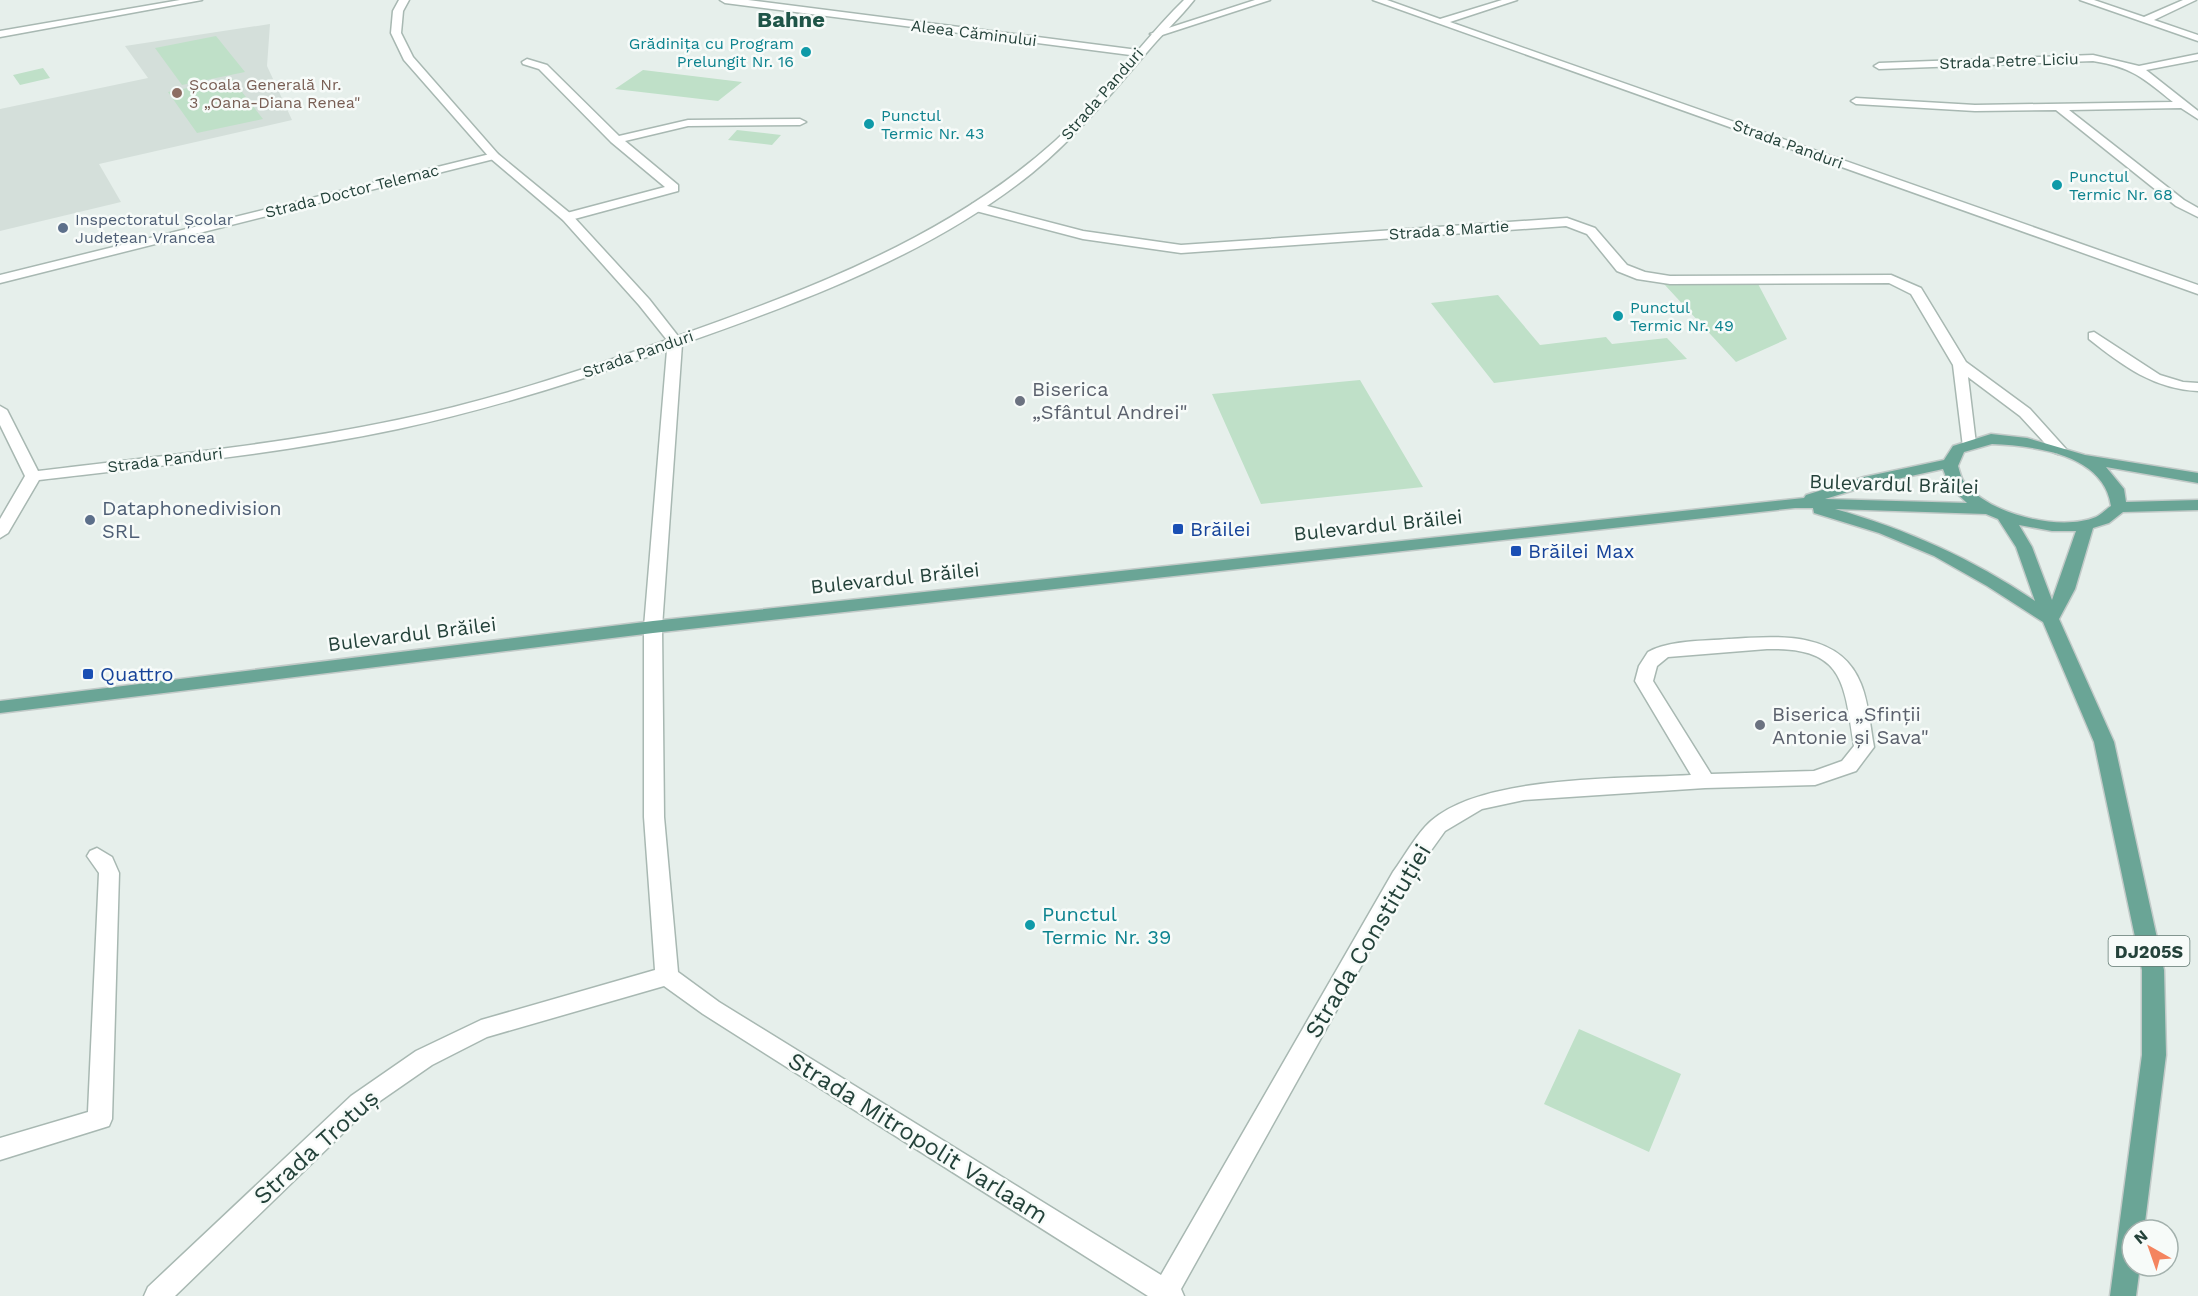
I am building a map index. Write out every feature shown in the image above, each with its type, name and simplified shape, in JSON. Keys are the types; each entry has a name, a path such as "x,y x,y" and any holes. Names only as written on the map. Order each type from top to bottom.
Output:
{"main road":[{"path":"2050,619 2024,547 1997,512 1958,485 1951,474 1950,463 1958,449 1968,444 2003,439 2058,449 2079,458 2105,475 2116,489 2119,507"},
{"path":"2079,458 2198,478"},
{"name":"Bulevardul Brăilei","path":"1796,503 1870,480 1950,463"},
{"name":"Bulevardul Brăilei","path":"0,707 653,627 1796,503 1997,512"},
{"path":"1796,503 1870,523 1947,554 2001,585 2050,619"},
{"path":"1997,512 2056,527 2085,527 2108,519 2119,507 2198,505"},
{"path":"2050,619 2069,580 2085,527"},
{"name":"DJ205S","path":"2050,619 2104,742 2153,970 2154,1055 2123,1296"}],"street":[{"path":"0,34 197,0"},
{"path":"404,0 398,11 396,33 408,58 494,156 567,218 644,302 675,342 653,627 654,817 667,976"},
{"name":"Aleea Căminului","path":"726,0 1138,53"},
{"path":"811,12 826,0"},
{"name":"Strada Panduri","path":"33,476 346,435 449,413 540,387 675,342 854,274 976,207 1059,145 1103,98 1155,34 1189,0"},
{"name":"Strada Panduri","path":"1155,34 1265,0"},
{"name":"Strada Panduri","path":"1378,0 1443,21 2198,290"},
{"path":"1443,21 1512,0"},
{"path":"2085,0 2198,38"},
{"path":"2145,20 2191,0"},
{"name":"Strada Petre Liciu","path":"2138,69 2198,57"},
{"name":"Strada Petre Liciu","path":"1879,66 2093,58 2119,62 2138,69 2198,116"},
{"path":"527,62 543,67 615,140 674,188 567,218"},
{"path":"1856,101 1906,106 2060,108 2184,105"},
{"path":"2060,108 2180,203 2198,213"},
{"path":"615,140 688,123 800,122"},
{"name":"Strada Doctor Telemac","path":"0,279 494,156"},
{"name":"Strada 8 Martie","path":"976,207 1083,235 1181,249 1567,222 1578,224 1591,231 1622,268 1642,276 1670,280 1871,278 1891,279 1905,283 1916,291 1960,364"},
{"path":"2094,336 2139,371 2179,388 2198,387"},
{"path":"1960,364 1968,444"},
{"path":"1960,364 2025,410 2058,449"},
{"path":"0,410 33,476 0,534"},
{"name":"Strada Constituției","path":"1166,1295 1400,878 1438,826 1476,803 1524,792 1705,781 1815,778 1849,766 1864,747 1851,682 1840,665 1817,650 1796,643 1684,649 1656,655 1646,666 1644,681 1705,781"},
{"path":"0,1149 99,1119 109,873 105,862 97,856"},
{"name":"Strada Mitropolit Varlaam","path":"667,976 711,1008 1166,1295"},
{"name":"Strada Trotuș","path":"157,1296 359,1103 424,1058 481,1029 667,976"}],"shaded area":[{"name":"Școala Generală Nr. 3 „Oana-Diana Renea\"","path":"270,24 267,66 292,120 99,164 121,202 0,231 0,109 148,78 125,46"}],"green space":[{"path":"216,36 245,72 182,85 155,48"},
{"path":"43,68 50,78 20,85 13,75"},
{"path":"643,70 742,82 718,101 615,89"},
{"path":"232,79 263,119 197,133 168,92"},
{"path":"737,130 781,135 772,145 728,140"},
{"path":"1757,282 1787,339 1736,362 1664,284"},
{"path":"1498,295 1540,345 1606,337 1612,344 1667,338 1687,359 1494,383 1431,303"},
{"path":"1360,380 1423,487 1261,504 1212,394"},
{"path":"1579,1029 1681,1074 1649,1152 1544,1104"}],"place":[{"name":"Grădinița cu Program Prelungit Nr. 16","path":"806,52"},
{"name":"Școala Generală Nr. 3 „Oana-Diana Renea\"","path":"177,93"},
{"name":"Punctul Termic Nr. 43","path":"869,124"},
{"name":"Punctul Termic Nr. 68","path":"2057,185"},
{"name":"Inspectoratul Școlar Județean Vrancea","path":"63,228"},
{"name":"Punctul Termic Nr. 49","path":"1618,316"},
{"name":"Biserica „Sfântul Andrei\"","path":"1020,401"},
{"name":"Dataphonedivision SRL","path":"90,520"},
{"name":"Brăilei","path":"1178,529"},
{"name":"Brăilei Max","path":"1516,551"},
{"name":"Quattro","path":"88,674"},
{"name":"Biserica „Sfinții Antonie și Sava\"","path":"1760,725"},
{"name":"Punctul Termic Nr. 39","path":"1030,925"}],"district":[{"name":"Bahne","path":"791,19"}]}
